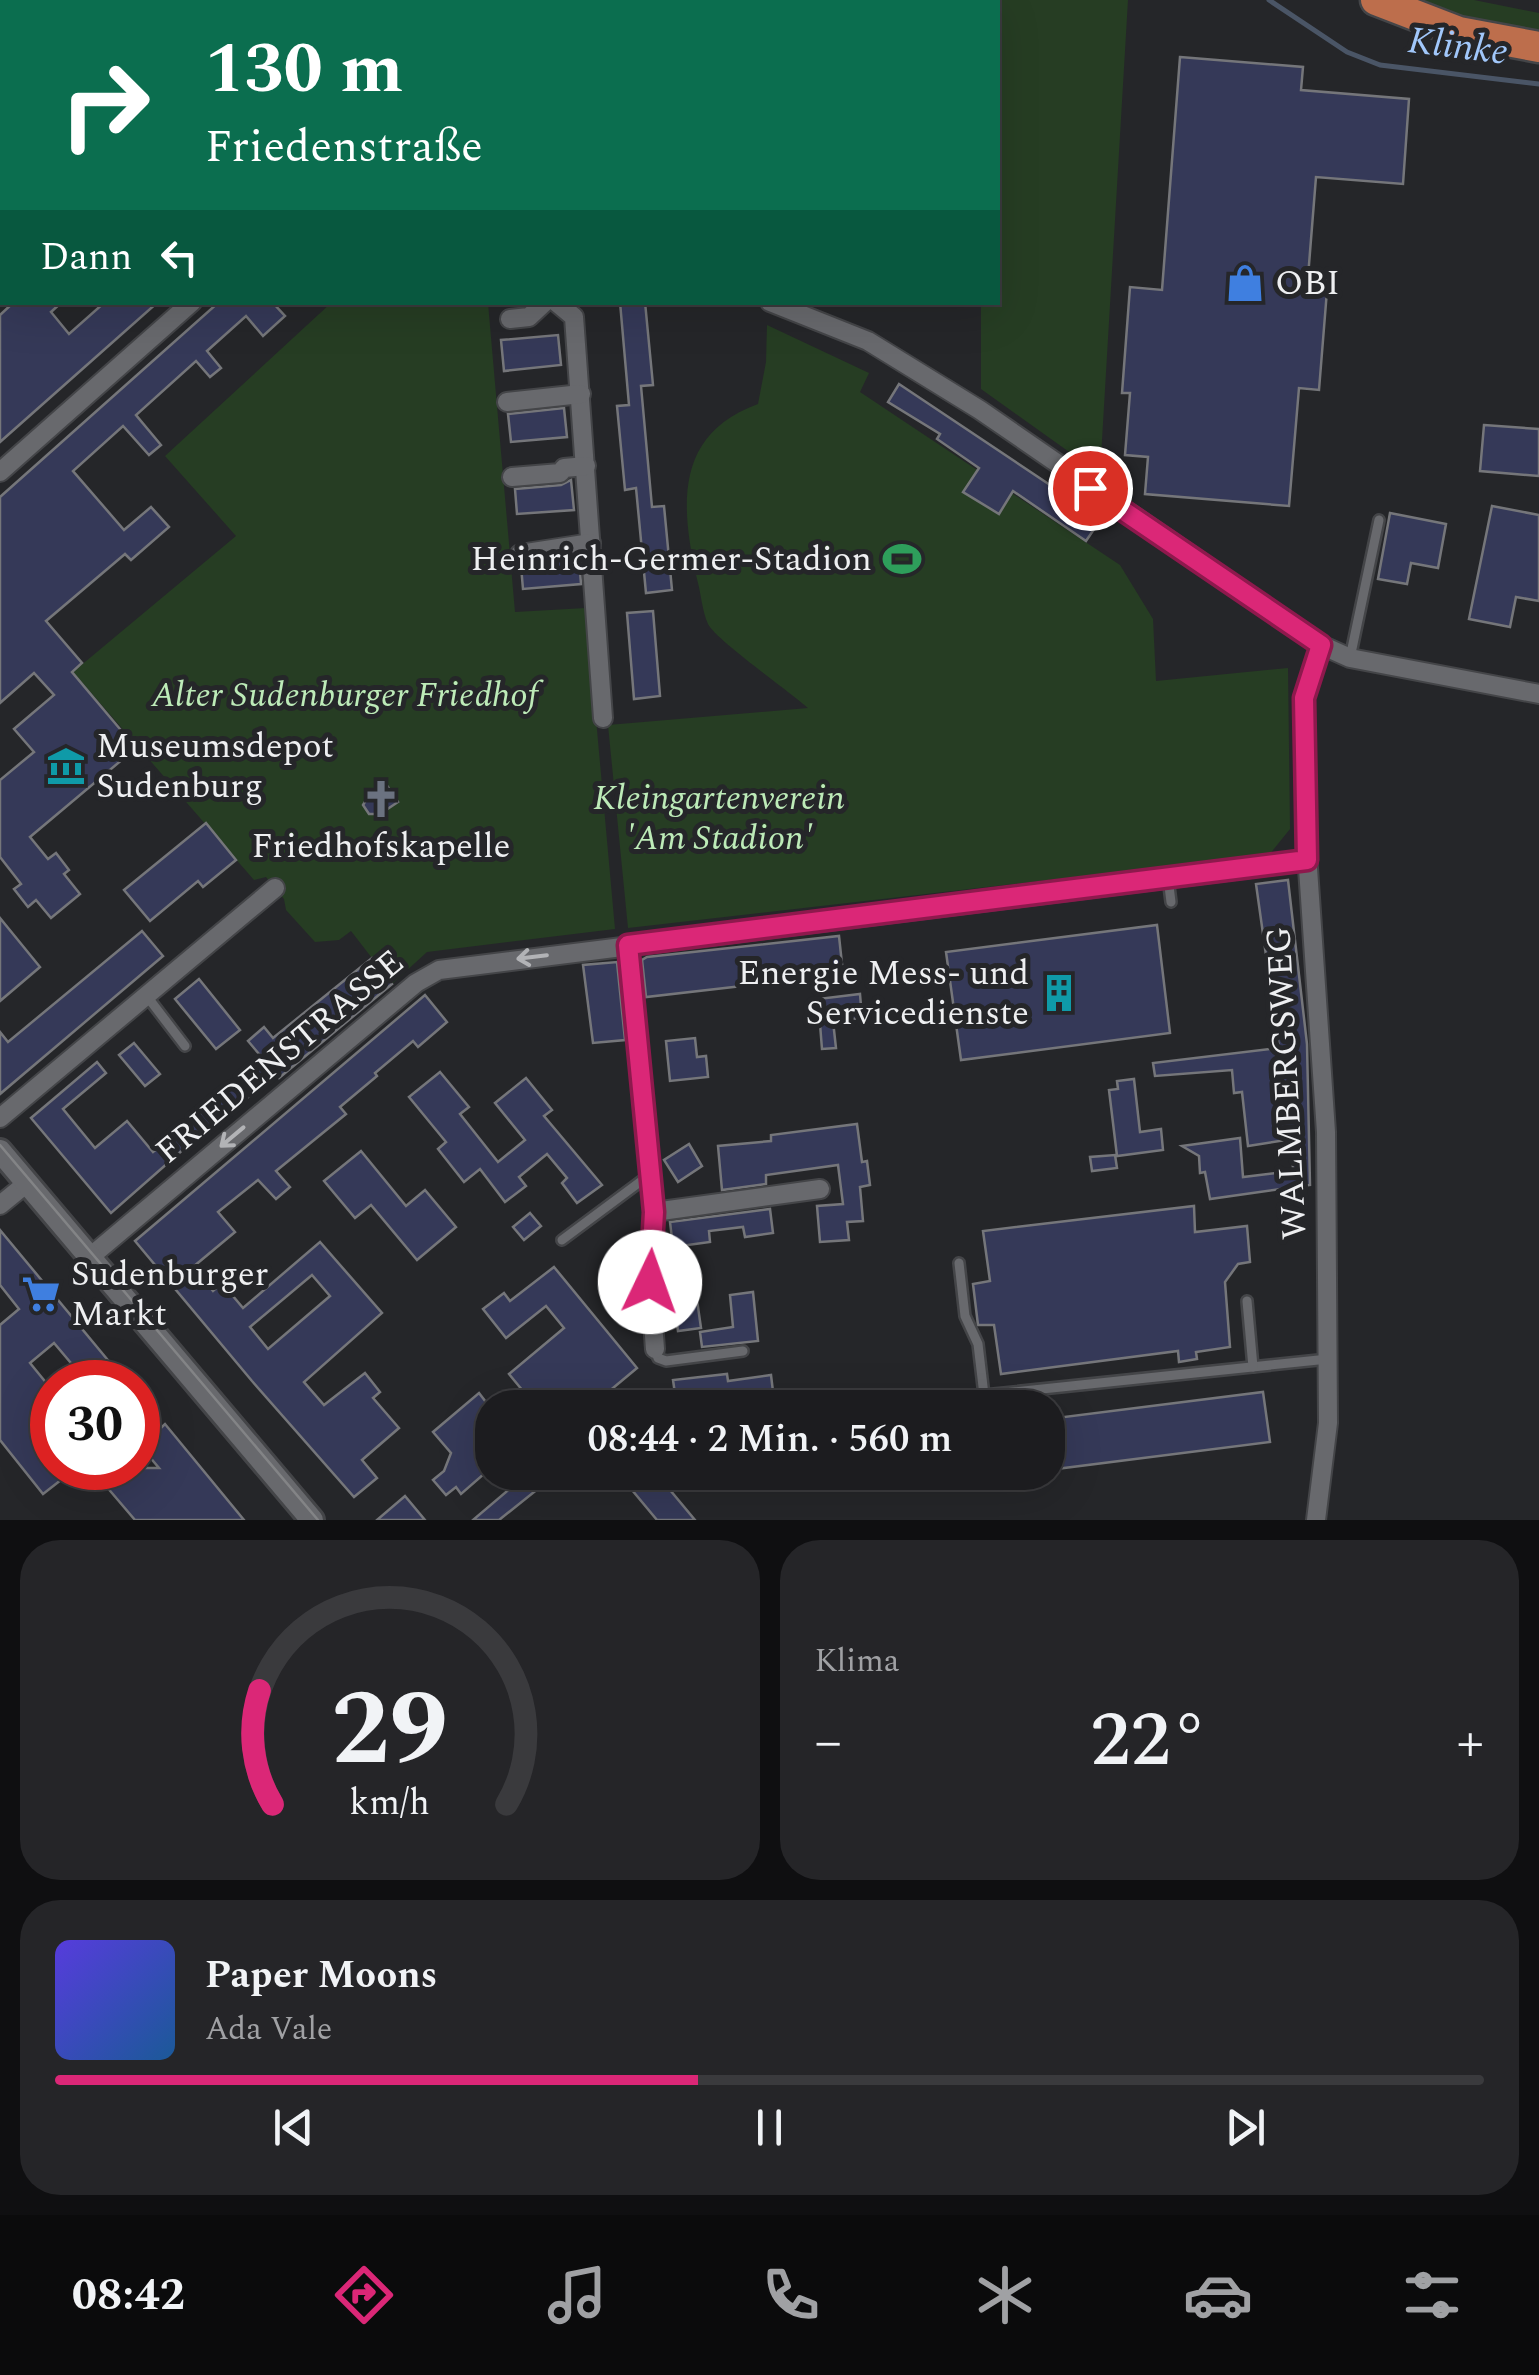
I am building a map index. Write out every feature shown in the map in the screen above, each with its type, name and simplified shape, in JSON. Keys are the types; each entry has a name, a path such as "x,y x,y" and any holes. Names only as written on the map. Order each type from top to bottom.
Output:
{"highway":[{"path":"1376,0 1459,32 1539,47"}],"street":[{"path":"0,472 189,305"},
{"path":"510,319 529,317 542,305"},
{"path":"560,305 574,317 602,718"},
{"path":"777,305 868,342 968,402 1321,645 1350,658 1539,694"},
{"path":"507,402 580,394"},
{"path":"512,477 560,473 564,468 586,466"},
{"path":"520,554 591,543"},
{"name":"WALMBERGSWEG","path":"1316,1520 1326,1454 1328,1359 1322,1047 1307,860 1304,698 1321,645"},
{"name":"FRIEDENSTRASSE","path":"90,1257 429,974 456,966 1307,860"},
{"path":"0,1118 275,888"},
{"path":"628,945 654,1212 650,1282 655,1349"},
{"path":"0,1151 312,1520"},
{"path":"0,1205 27,1183"},
{"path":"654,1212 820,1190"}],"lane":[{"path":"1350,658 1368,601 1379,520"},
{"path":"1168,878 1171,902"},
{"path":"146,995 186,1046"},
{"path":"562,1240 650,1174"},
{"path":"959,1263 966,1316 978,1344 984,1395 1328,1359"},
{"path":"1247,1301 1252,1367"},
{"path":"655,1349 658,1358 666,1361 744,1351"}],"green space":[{"path":"1000,0 1128,0 1100,474 981,389 981,305 1000,305"},
{"path":"1397,0 1474,0 1539,13 1539,35 1465,24"},
{"name":"Alter Sudenburger Friedhof","path":"329,305 488,305 515,612 586,608 615,929 427,952 392,984 351,931 339,940 315,942 286,910 284,899 266,877 254,880 73,672 236,536 165,456"},
{"name":"Kleingartenverein 'Am Stadion'","path":"767,325 869,373 860,392 1120,565 1153,619 1156,681 1288,668 1290,829 1269,855 628,928 608,725 808,708 708,624 688,525 690,475 698,453 711,434 731,417 758,404 766,362"}],"building":[{"name":"OBI","path":"1180,57 1303,67 1301,90 1409,99 1403,184 1316,177 1308,277 1328,278 1319,390 1299,388 1289,506 1145,494 1148,457 1125,455 1130,393 1122,393 1130,287 1162,290"},
{"path":"11,305 59,305 51,312 69,334 102,305 155,305 0,442 0,315"},
{"path":"216,305 275,305 285,316 263,336 246,316 207,351 221,368 210,377 196,361 136,415 161,445 149,455 123,426 73,471 124,530 151,507 169,527 131,560 125,554 46,621 82,663 72,672 136,748 30,837 48,859 56,853 69,870 64,874 80,894 51,918 36,900 28,907 14,889 21,884 0,857 0,780 34,752 14,729 54,695 34,673 0,703 0,497"},
{"path":"620,305 645,305 653,385 641,386 652,507 664,506 672,590 646,593 636,488 625,490 617,406 629,405"},
{"path":"558,335 561,365 504,371 501,340"},
{"path":"899,384 1101,519 1086,541 1013,491 999,514 963,492 979,468 937,439 940,434 888,402"},
{"path":"564,408 567,437 511,442 508,414"},
{"path":"1484,425 1539,429 1539,476 1480,471"},
{"path":"571,480 574,510 517,514 515,489 561,485"},
{"path":"1492,506 1539,515 1539,601 1516,597 1510,627 1469,619"},
{"path":"1390,513 1446,524 1438,568 1411,563 1407,584 1378,579"},
{"path":"579,558 581,584 523,589 521,566"},
{"path":"653,611 660,696 634,699 627,613"},
{"name":"Friedhofskapelle","path":"386,784 398,802 380,814 369,814 363,805 369,795"},
{"path":"206,823 236,860 203,887 198,881 150,921 124,890"},
{"path":"1288,880 1307,1044 1310,1185 1210,1199 1205,1172 1200,1173 1199,1156 1182,1146 1240,1138 1243,1177 1293,1171 1292,1139 1248,1146 1242,1092 1234,1093 1232,1070 1155,1076 1153,1063 1279,1048 1256,884"},
{"path":"0,918 40,967 0,1001"},
{"name":"Energie Mess- und Servicedienste","path":"1157,925 1170,1033 961,1060 946,952"},
{"path":"142,931 163,956 0,1094 0,1032 8,1042"},
{"path":"839,936 842,964 775,972 776,982 646,997 642,960 647,957"},
{"path":"372,958 392,984 279,1078 276,1075 186,1147 111,1213 31,1118 97,1062 106,1073 63,1109 95,1148 127,1121 153,1152 265,1061 248,1041 264,1027 273,1038"},
{"path":"617,962 625,1040 593,1043 583,965"},
{"path":"199,979 240,1030 216,1049 175,999"},
{"path":"860,994 862,1018 833,1021 836,1048 822,1049 818,999"},
{"path":"425,995 447,1022 418,1047 413,1041 375,1073 377,1076 340,1107 346,1114 276,1171 290,1187 276,1199 258,1180 218,1212 235,1232 193,1267 213,1291 222,1283 243,1308 320,1242 382,1313 304,1382 324,1405 365,1373 380,1392 373,1398 399,1428 362,1460 377,1478 354,1497 135,1241","holes":["312,1275 330,1296 268,1349 250,1327"]},
{"path":"695,1038 697,1057 706,1056 708,1077 670,1081 666,1041"},
{"path":"134,1043 160,1074 145,1086 119,1055"},
{"path":"440,1072 469,1107 460,1114 498,1162 525,1140 495,1103 526,1078 552,1110 544,1116 602,1185 577,1203 562,1183 567,1178 547,1154 519,1177 526,1186 505,1202 480,1169 464,1182 438,1149 446,1142 409,1097"},
{"path":"1134,1079 1140,1132 1161,1129 1163,1150 1117,1156 1109,1090 1118,1089 1117,1081"},
{"path":"857,1124 862,1162 867,1161 870,1185 860,1187 863,1221 847,1222 849,1240 820,1242 817,1206 843,1204 838,1165 766,1175 766,1184 722,1190 718,1146 771,1141 771,1135"},
{"path":"689,1144 702,1166 678,1182 664,1160"},
{"path":"361,1151 406,1206 425,1190 456,1227 417,1260 371,1205 355,1218 324,1181"},
{"path":"1115,1155 1117,1168 1092,1171 1090,1157"},
{"path":"1194,1206 1195,1232 1247,1226 1250,1262 1238,1264 1225,1282 1230,1347 1196,1352 1197,1359 1179,1362 1178,1351 1001,1374 994,1325 978,1325 973,1284 990,1281 983,1231"},
{"path":"770,1209 773,1233 745,1237 743,1227 709,1231 710,1242 673,1247 670,1222"},
{"path":"530,1213 541,1226 524,1240 513,1227"},
{"path":"0,1230 108,1360 68,1360 54,1343 30,1360 30,1478 0,1440 0,1325 19,1309 0,1285"},
{"path":"554,1267 637,1368 611,1390 522,1390 509,1374 564,1328 546,1306 506,1338 483,1309 504,1293 510,1301"},
{"path":"753,1292 758,1341 702,1347 700,1332 733,1327 730,1295"},
{"path":"697,1300 701,1328 678,1331 674,1303"},
{"path":"727,1374 728,1381 771,1375 773,1390 674,1390 673,1380"},
{"path":"1263,1392 1270,1442 1065,1468 1065,1417"},
{"path":"475,1396 475,1482 461,1494 456,1487 446,1495 433,1480 444,1471 451,1453 433,1432"},
{"path":"165,1424 244,1520 135,1520 109,1490 160,1490 160,1425"},
{"path":"508,1490 536,1490 499,1520 473,1520"},
{"path":"632,1490 670,1490 695,1520 657,1520"},
{"path":"405,1496 425,1520 377,1520"}],"waterway":[{"name":"Klinke","path":"1269,0 1347,52 1380,65 1539,84"}],"tram line":[{"path":"0,1145 318,1520"}],"place":[{"name":"OBI","path":"1245,283"},
{"name":"Heinrich-Germer-Stadion","path":"902,559"},
{"name":"Museumsdepot Sudenburg","path":"66,766"},
{"name":"Friedhofskapelle","path":"381,799"},
{"name":"Energie Mess- und Servicedienste","path":"1059,993"},
{"name":"Sudenburger Markt","path":"41,1294"}],"route":[{"path":"650,1282 654,1212 628,945 1307,860 1304,698 1321,645 1090,488"}]}
